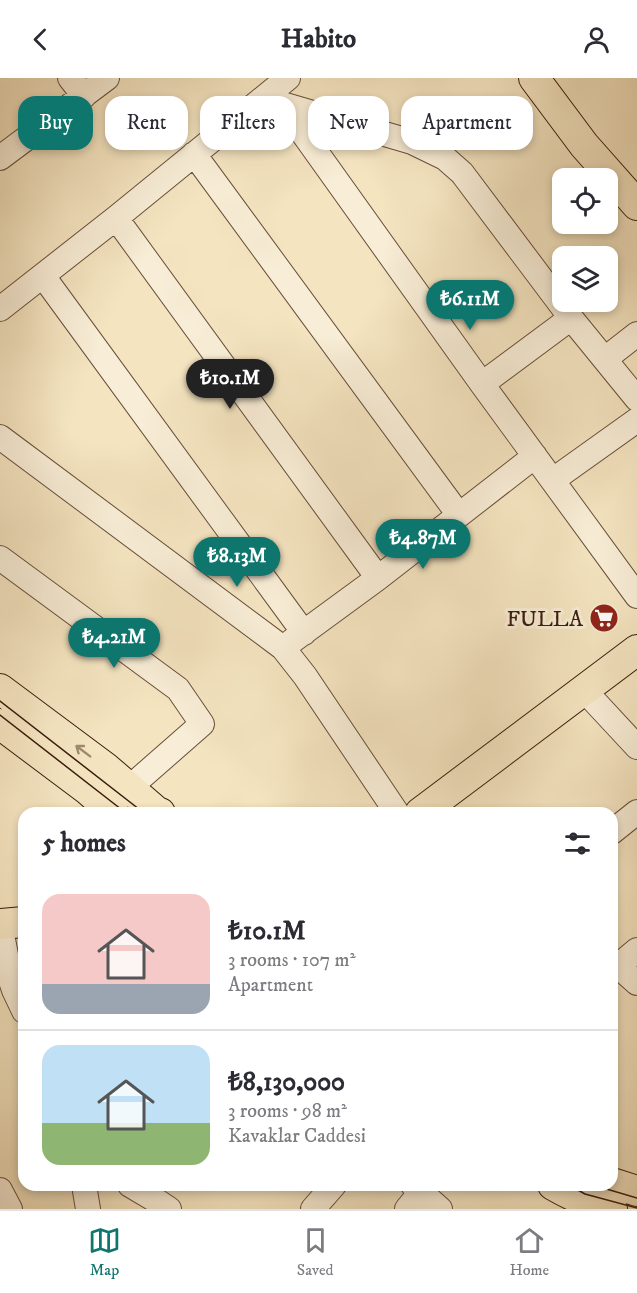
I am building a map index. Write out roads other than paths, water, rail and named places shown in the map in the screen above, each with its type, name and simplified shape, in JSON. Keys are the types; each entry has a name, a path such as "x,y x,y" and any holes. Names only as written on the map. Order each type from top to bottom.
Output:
{"main road":[{"path":"534,78 584,146 637,205"},
{"path":"428,807 637,650"},
{"path":"0,689 151,807"},
{"path":"3,733 88,790 107,807"},
{"path":"0,924 18,922"},
{"path":"618,1185 637,1191"},
{"path":"563,1191 588,1203 612,1209"}],"street":[{"path":"0,158 77,87 107,78"},
{"path":"0,309 194,154 280,91"},
{"path":"280,91 412,142 445,158 462,173 571,318 637,399"},
{"path":"280,91 482,384 637,596"},
{"path":"194,154 459,515"},
{"path":"116,218 378,578"},
{"path":"43,276 304,633"},
{"path":"482,384 571,318"},
{"path":"605,359 637,334"},
{"path":"554,480 637,420"},
{"path":"0,437 283,648 305,676 393,807"},
{"path":"283,648 378,578 535,456"},
{"path":"0,558 178,689 202,724 129,788"},
{"path":"584,690 637,747"},
{"path":"618,827 637,812"},
{"path":"0,924 11,981 18,998"},
{"path":"618,966 637,950"},
{"path":"618,971 637,984"},
{"path":"0,1190 10,1209"},
{"path":"85,1191 88,1209"},
{"path":"147,1191 167,1198"},
{"path":"313,1209 329,1191"},
{"path":"414,1195 440,1209"}],"tram line":[{"path":"0,701 136,807"},
{"path":"0,715 118,807"},
{"path":"580,1191 637,1208"},
{"path":"613,1191 637,1198"}],"place":[{"name":"FULLA","path":"604,618"}]}
